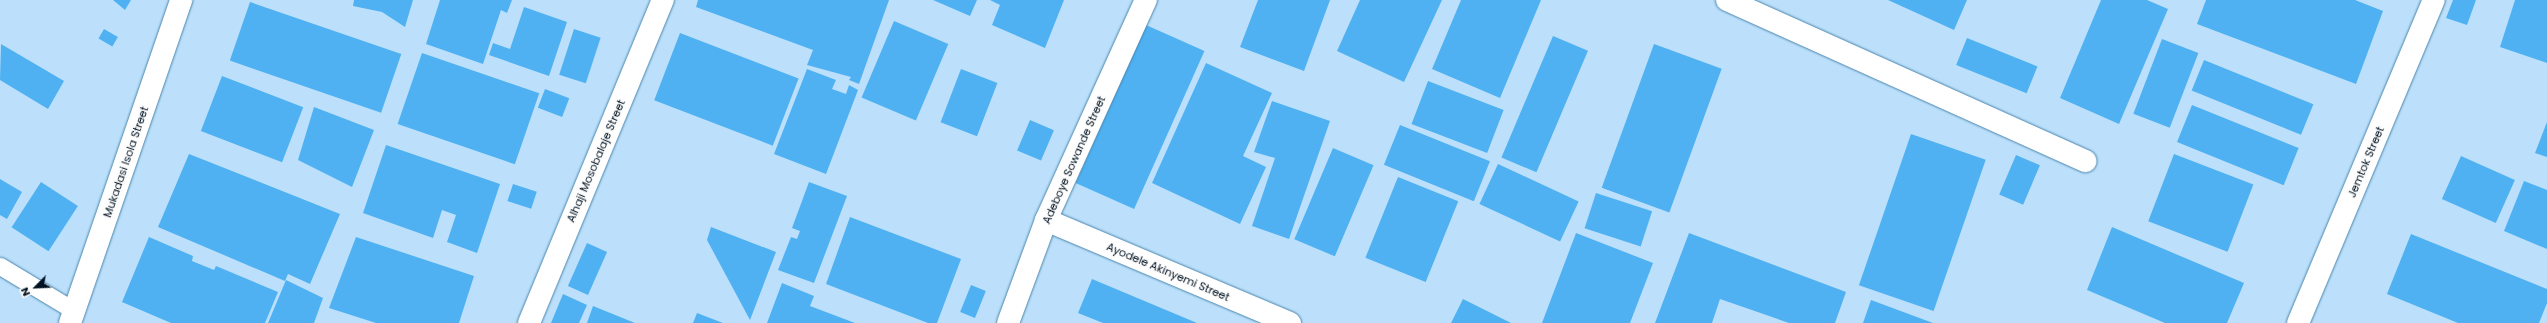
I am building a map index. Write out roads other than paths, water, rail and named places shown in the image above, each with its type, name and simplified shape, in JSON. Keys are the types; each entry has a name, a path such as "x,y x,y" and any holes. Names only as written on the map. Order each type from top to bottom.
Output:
{"street":[{"name":"Mukadasi Isola Street","path":"72,317 181,0"},
{"name":"Alhaji Mosobalaje Street","path":"529,323 663,0"},
{"name":"Adeboye Sowande Street","path":"1008,323 1046,220 1146,0"},
{"path":"1727,0 2086,162"},
{"name":"Jemtok Street","path":"2298,323 2434,0"},
{"name":"Ayodele Akinyemi Street","path":"1046,220 1290,323"}],"lane":[{"path":"0,266 72,317"}]}
